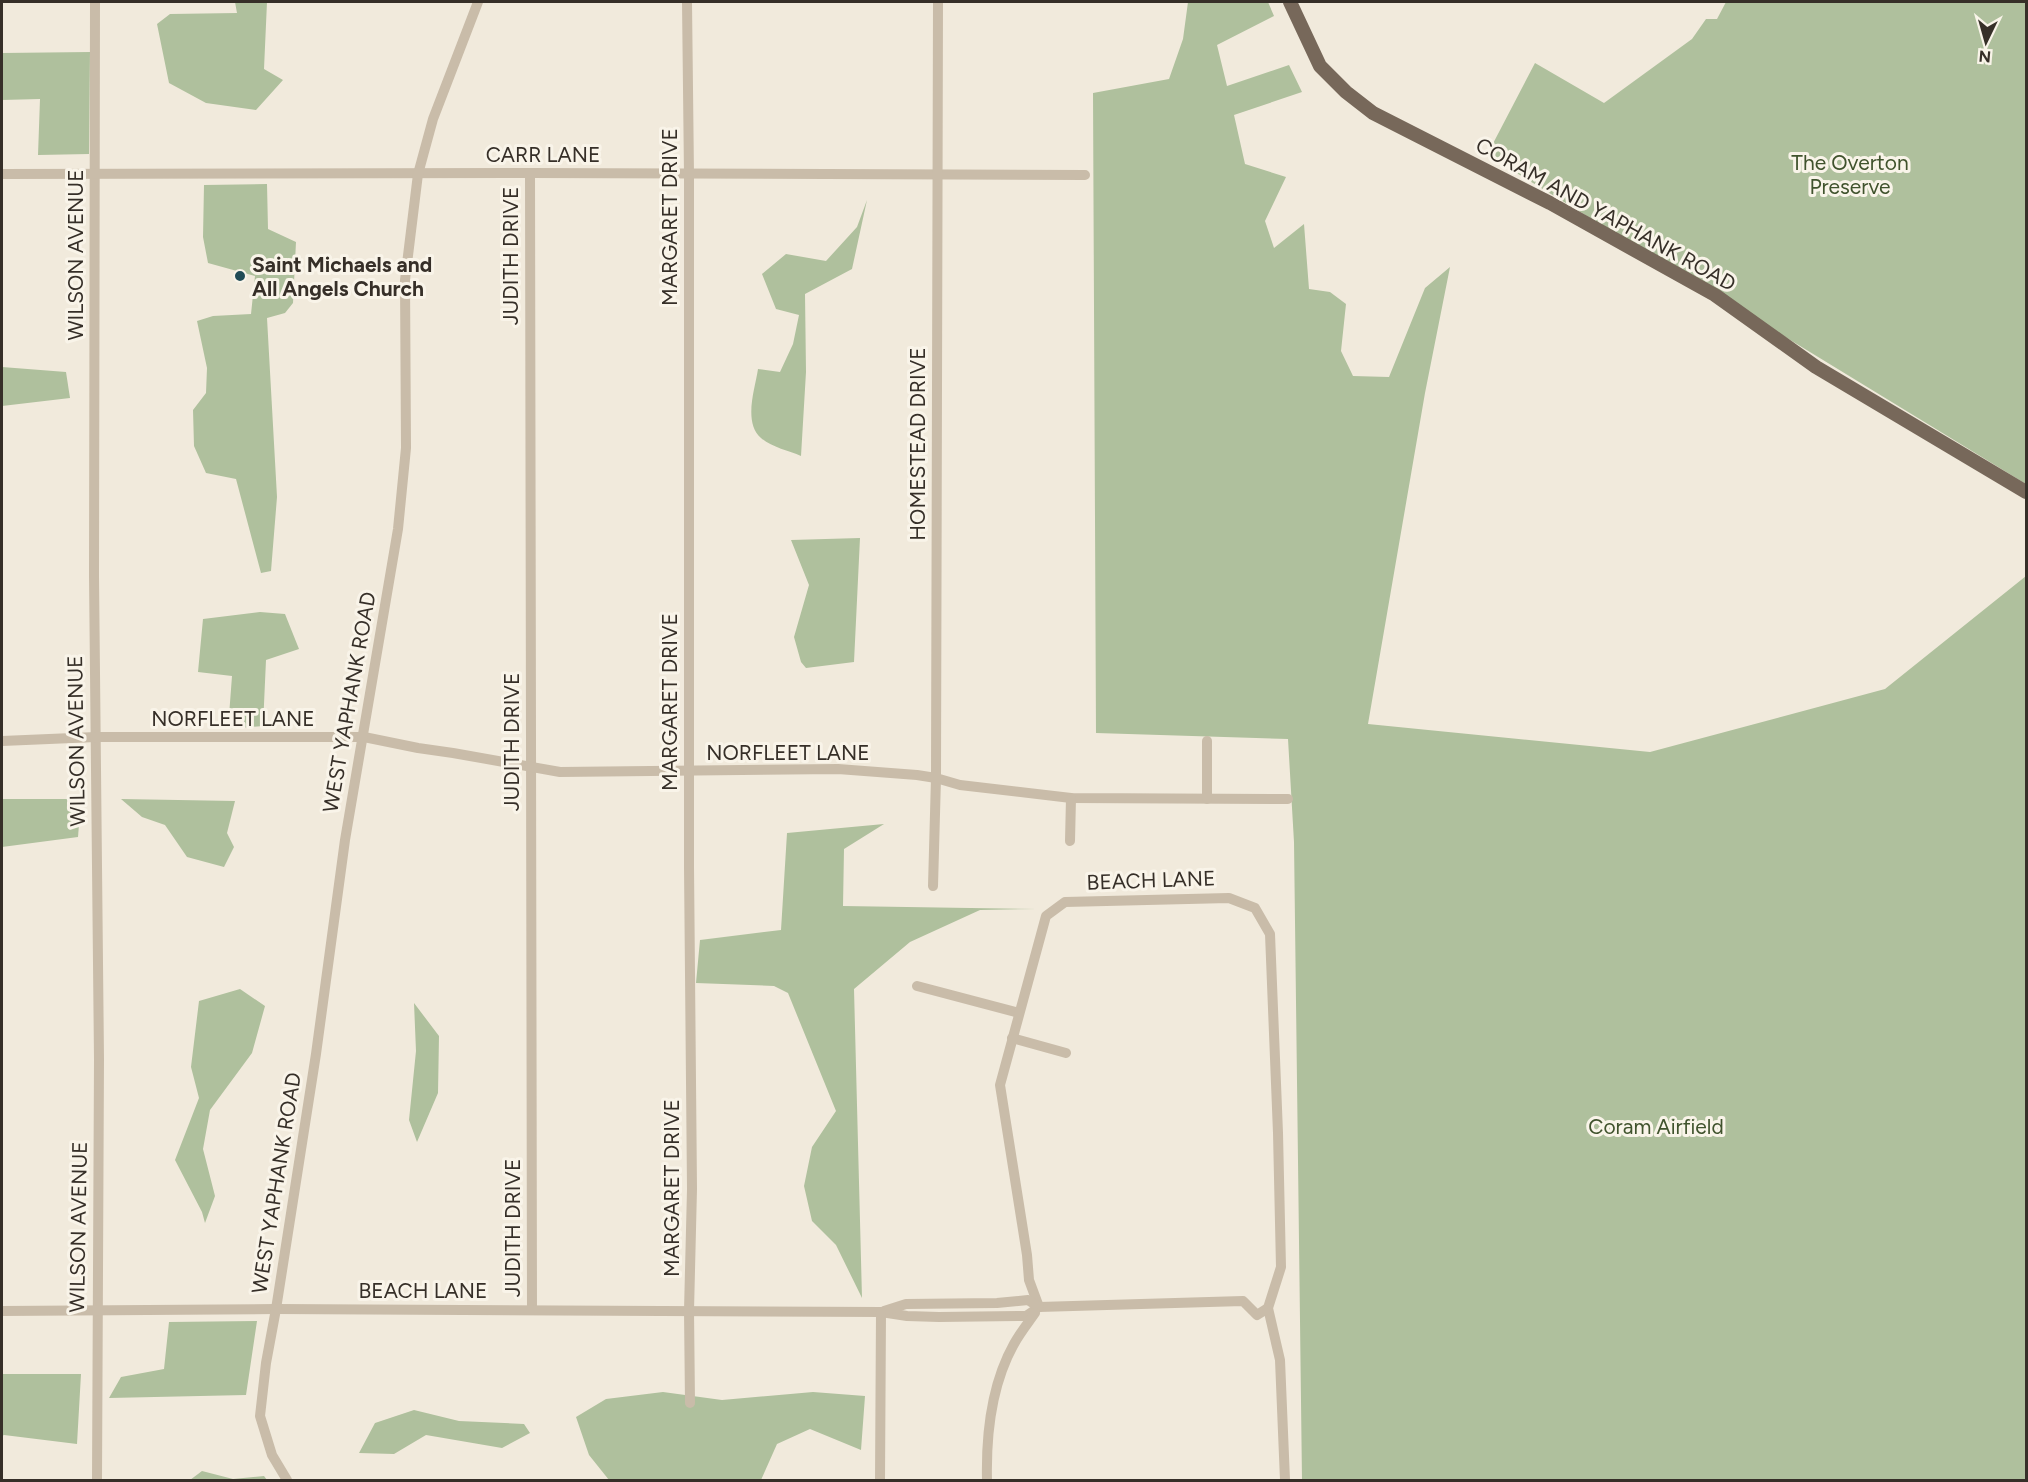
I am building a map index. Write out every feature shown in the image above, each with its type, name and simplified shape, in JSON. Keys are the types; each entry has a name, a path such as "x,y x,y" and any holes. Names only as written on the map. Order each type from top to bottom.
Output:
{"main road":[{"name":"CORAM AND YAPHANK ROAD","path":"1290,2 1320,66 1346,92 1373,113 1550,203 1715,295 1816,367 2026,492"}],"street":[{"name":"WILSON AVENUE","path":"95,2 99,1059 97,1480"},
{"name":"WEST YAPHANK ROAD","path":"287,1480 272,1455 260,1416 266,1363 316,1054 345,840 398,529 405,459 407,407 405,280 418,174 433,119 478,2"},
{"name":"MARGARET DRIVE","path":"687,2 688,771 692,1189 689,1311 690,1403"},
{"name":"HOMESTEAD DRIVE","path":"933,886 936,778 938,2"},
{"name":"CARR LANE","path":"2,174 530,173 1085,176"},
{"name":"JUDITH DRIVE","path":"530,173 531,1310"},
{"name":"NORFLEET LANE","path":"2,741 96,737 364,737 560,772 838,769 936,778 960,785 1071,798 1287,799"},
{"path":"1207,741 1207,799"},
{"path":"1070,842 1071,798"},
{"name":"BEACH LANE","path":"2,1311 276,1308 881,1312 939,1317 1026,1316 1039,1308 1243,1301 1257,1315 1268,1308 1281,1267 1270,934 1255,908 1229,898 1065,902 1046,916 1000,1085 1029,1280 1039,1308"},
{"path":"917,986 1018,1013"},
{"path":"1012,1038 1066,1053"},
{"path":"987,1480 987,1448 992,1403 1013,1345 1039,1308"},
{"path":"1268,1308 1280,1360 1285,1480"},
{"path":"880,1480 881,1312"}],"green space":[{"path":"235,2 267,2 264,69 283,80 256,110 206,103 169,83 157,24 170,14 237,13"},
{"name":"Coram Airfield","path":"1188,2 1268,2 1274,16 1217,45 1227,86 1289,65 1302,92 1234,115 1245,164 1286,177 1265,221 1274,248 1304,224 1309,289 1330,292 1346,304 1341,351 1353,376 1389,377 1425,288 1450,267 1425,393 1368,724 1650,752 1885,689 2026,576 2026,1480 1302,1480 1294,842 1288,739 1096,733 1093,93 1169,79 1183,39"},
{"name":"The Overton Preserve","path":"1726,2 2026,2 2026,484 1487,155 1535,63 1604,103 1692,39 1706,19 1717,19"},
{"path":"90,52 89,154 38,155 40,99 2,100 2,53"},
{"path":"267,184 268,229 296,242 293,303 285,313 267,318 277,497 271,571 261,573 236,479 206,473 194,446 193,410 206,393 207,368 197,321 213,316 251,314 255,276 208,263 203,237 204,185"},
{"path":"867,200 852,269 805,294 806,372 801,456 761,438 756,431 751,414 758,369 780,372 793,344 799,315 776,309 762,274 786,254 826,261 857,227"},
{"path":"2,367 66,372 70,398 2,406"},
{"path":"860,538 854,662 806,668 801,662 794,637 809,585 791,540"},
{"path":"260,612 285,614 299,649 266,660 263,726 228,729 232,676 198,672 203,619"},
{"path":"2,799 81,799 78,837 2,847"},
{"path":"121,799 235,801 227,833 234,847 224,867 187,857 165,825 142,817"},
{"path":"884,824 844,849 843,906 1036,909 980,910 910,942 854,989 862,1298 836,1245 812,1221 804,1186 812,1147 836,1111 788,993 774,986 696,983 700,940 781,930 787,833"},
{"path":"240,989 265,1006 252,1053 210,1110 203,1149 215,1196 205,1223 202,1212 175,1160 199,1098 191,1067 199,1001"},
{"path":"414,1003 439,1036 438,1093 417,1142 409,1120 416,1051"},
{"path":"257,1321 246,1395 109,1398 121,1377 164,1369 169,1322"},
{"path":"2,1374 81,1374 77,1444 2,1436"},
{"path":"663,1392 722,1400 813,1392 865,1396 861,1450 810,1429 777,1444 761,1480 609,1480 589,1455 576,1417 606,1399"},
{"path":"414,1410 459,1421 524,1424 530,1433 502,1448 426,1435 394,1454 359,1453 375,1423"},
{"path":"202,1471 233,1479 264,1476 267,1480 190,1480"}],"place":[{"name":"Saint Michaels and All Angels Church","path":"240,276"}]}
